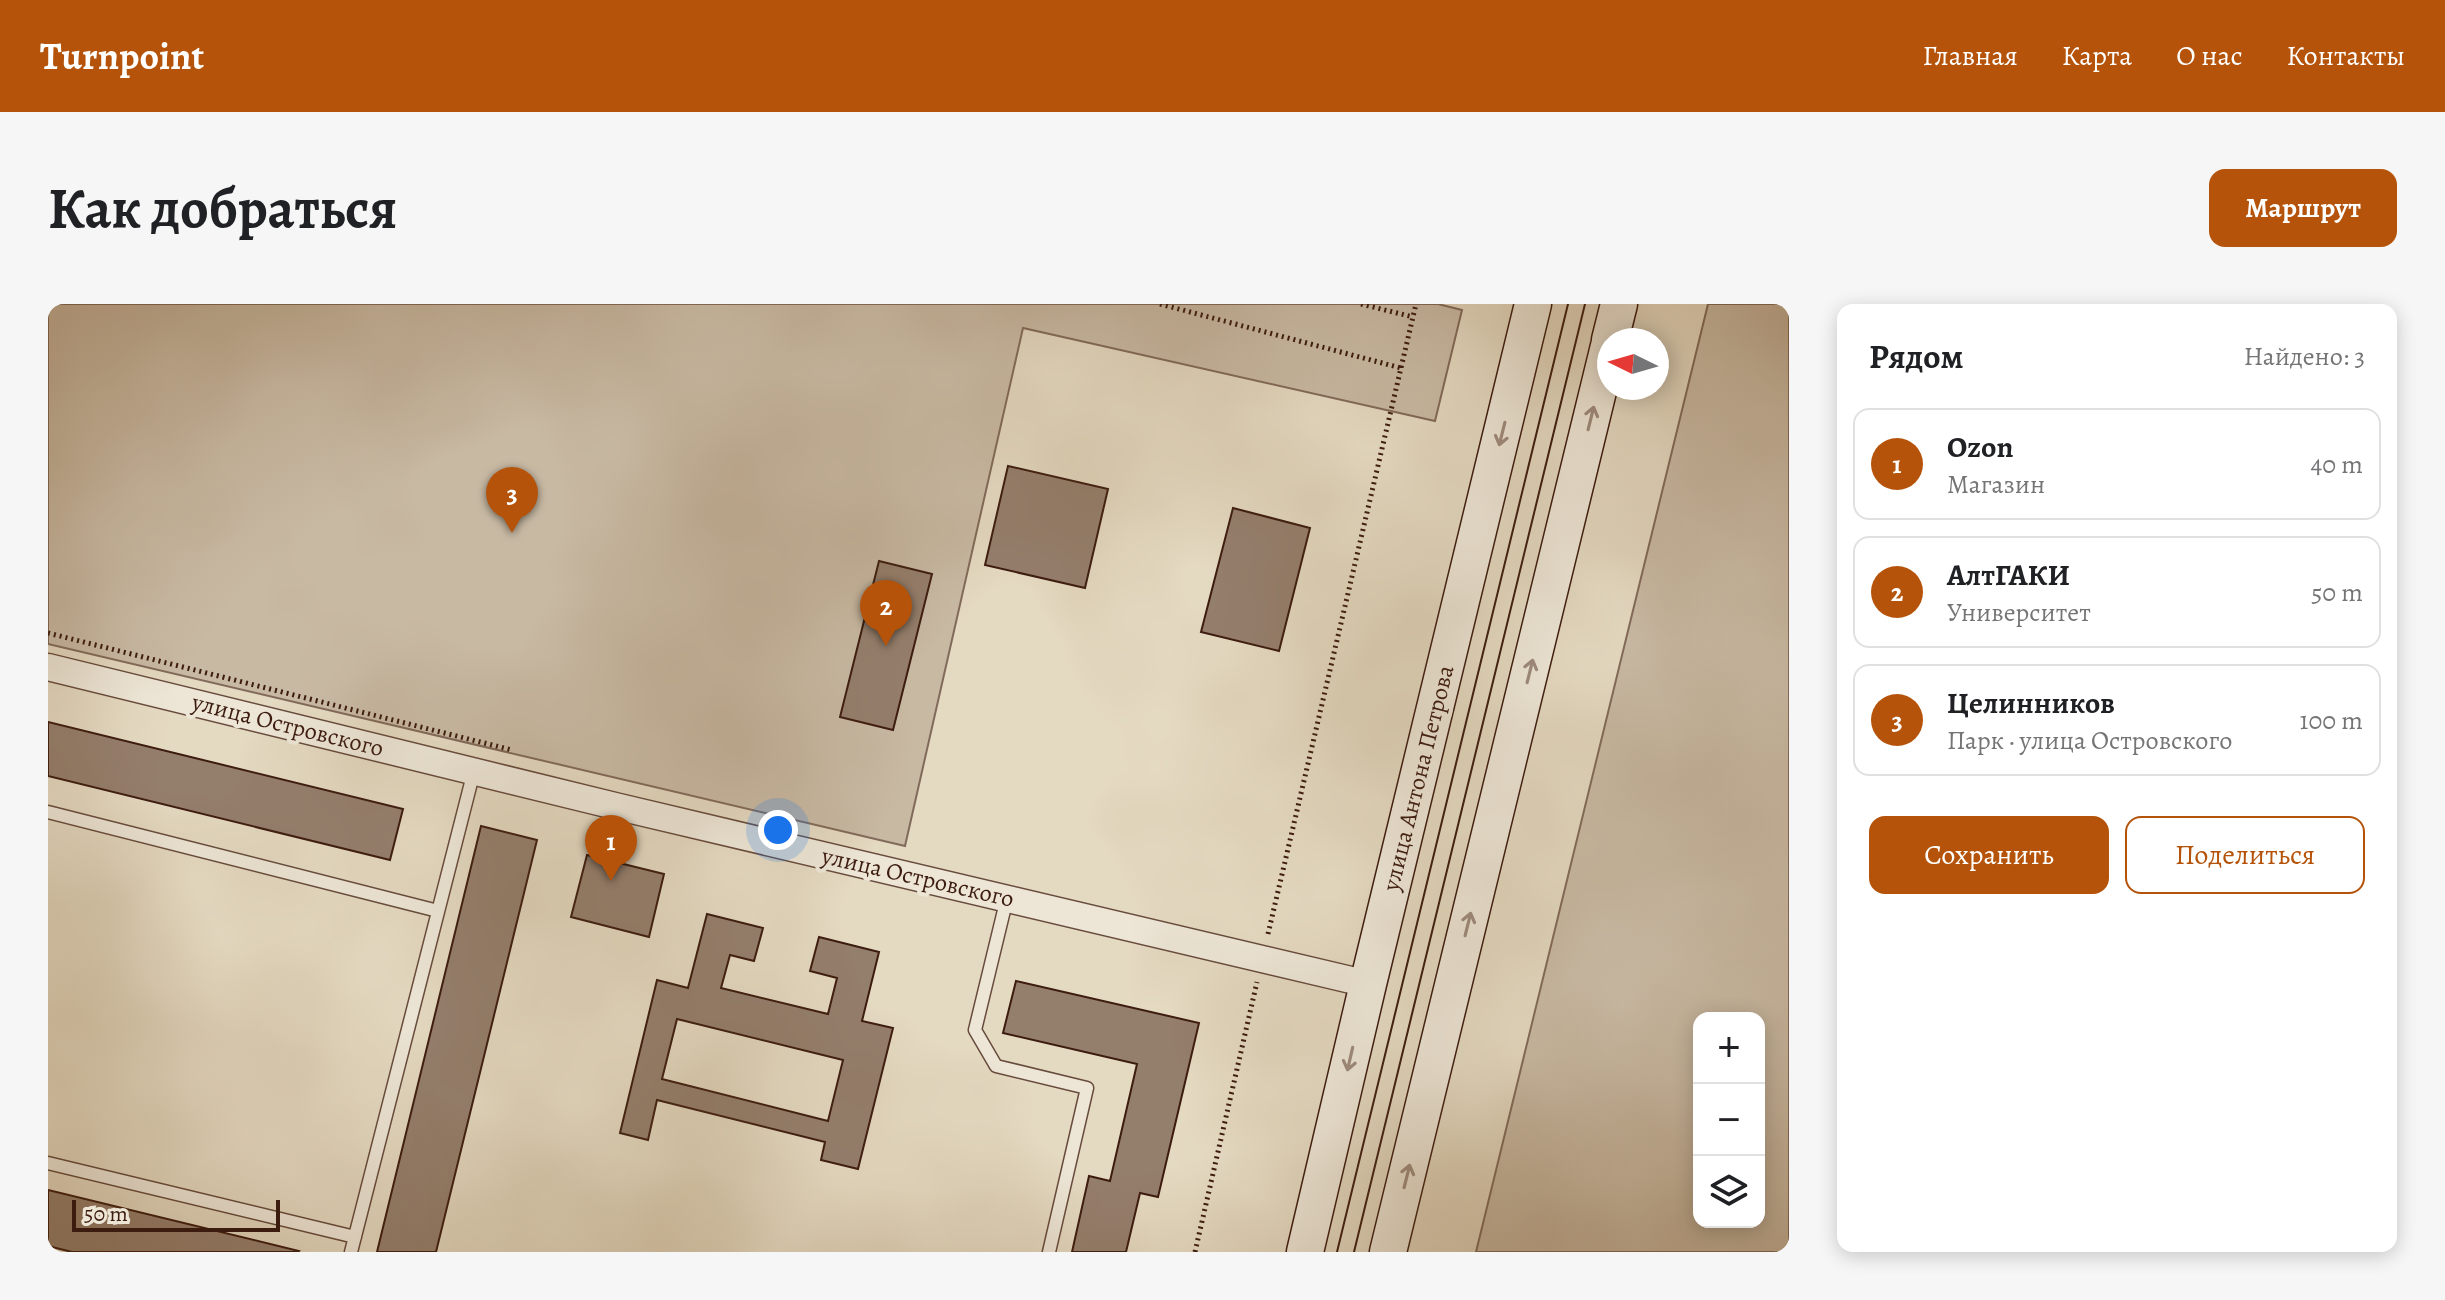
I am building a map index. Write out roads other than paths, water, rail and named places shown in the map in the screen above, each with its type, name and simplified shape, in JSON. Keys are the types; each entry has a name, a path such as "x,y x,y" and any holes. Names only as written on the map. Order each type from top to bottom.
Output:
{"main road":[{"name":"улица Антона Петрова","path":"1305,1252 1533,304"},
{"path":"1613,328 1619,304"},
{"path":"1388,1252 1597,396"}],"street":[{"name":"улица Островского","path":"48,667 1368,984"}],"lane":[{"path":"351,1252 474,771"},
{"path":"48,812 438,911"},
{"path":"1007,898 975,1030 996,1066 1087,1088 1049,1252"},
{"path":"48,1163 355,1237"}],"tram line":[{"path":"1337,1252 1568,304"},
{"path":"1354,1252 1585,304"}],"place":[{"name":"Целинников","path":"512,533"},
{"name":"АлтГАКИ","path":"886,646"},
{"name":"Ozon","path":"611,881"}]}
